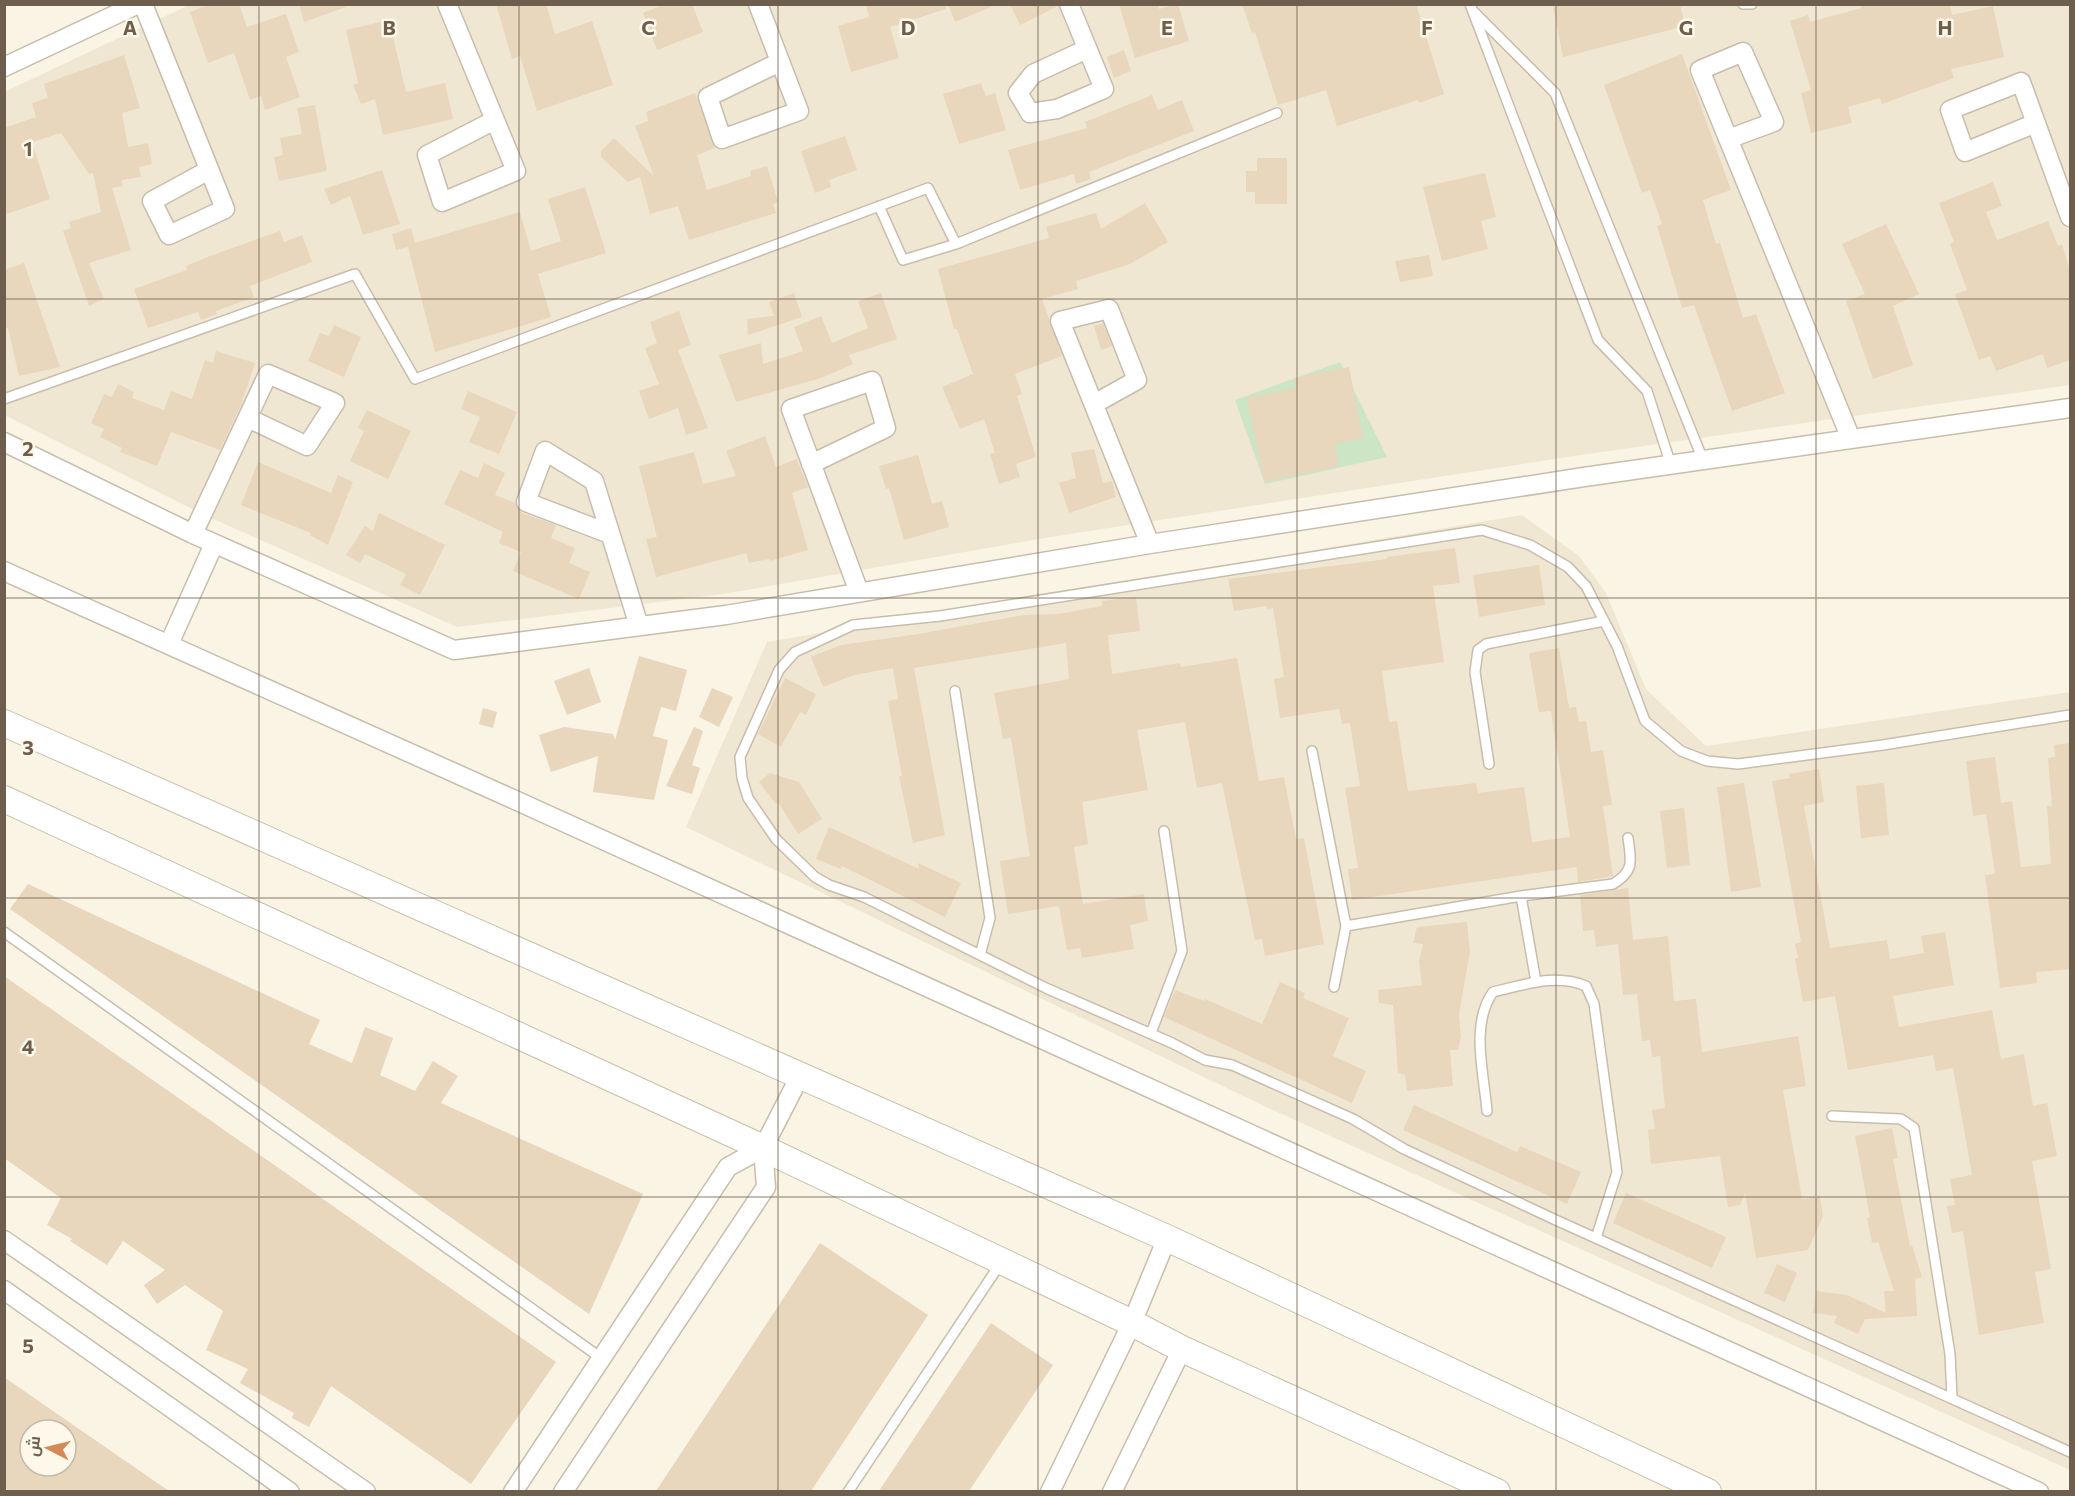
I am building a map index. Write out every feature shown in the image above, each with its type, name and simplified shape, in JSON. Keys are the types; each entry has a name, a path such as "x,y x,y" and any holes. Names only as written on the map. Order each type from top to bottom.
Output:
{"main road":[{"path":"4,723 1167,1238 1708,1491"},
{"path":"4,799 763,1148 1001,1263 1132,1323 1182,1349 1497,1491"}],"street":[{"path":"4,67 138,4"},
{"path":"143,4 209,170"},
{"path":"447,4 495,120 516,171 442,202 427,155 495,120"},
{"path":"758,4 799,111 722,139 708,97 780,62"},
{"path":"1069,4 1104,89 1057,109 1030,113 1018,93 1034,74 1087,49"},
{"path":"1728,139 1774,122 1743,52 1700,70 1728,139 1851,439"},
{"path":"2036,123 1965,152 1950,110 2021,82 2036,123 2070,217"},
{"path":"1094,404 1137,380 1109,309 1060,321 1150,544"},
{"path":"193,534 268,374 335,403 307,446 248,418"},
{"path":"811,464 886,428 872,381 791,410 811,464 859,592"},
{"path":"4,442 214,544 454,650 726,615 1150,544 1703,460 2070,408"},
{"path":"610,534 526,502 545,452 594,481 639,626"},
{"path":"169,644 214,544"},
{"path":"4,571 2039,1491"},
{"path":"563,1491 766,1187 763,1148 800,1076"},
{"path":"513,1491 728,1167 763,1148"},
{"path":"1050,1491 1132,1323 1167,1238"},
{"path":"4,1240 366,1491"},
{"path":"4,1290 290,1491"},
{"path":"1112,1491 1182,1349"}],"lane":[{"path":"1743,4 1752,4"},
{"path":"1471,8 1555,93 1703,460"},
{"path":"1471,8 1598,340 1647,391 1671,465"},
{"path":"879,206 903,260 956,244 1277,113"},
{"path":"4,399 355,274 416,380 928,188 956,244"},
{"path":"2070,715 1883,745 1738,764 1707,761 1682,751 1645,721 1617,646 1586,585 1568,567 1530,545 1482,530 940,616 853,625 795,652 779,670 740,757 742,778 748,798 776,839 815,877 829,885 864,897 980,955 1205,1060 1232,1065 1353,1119 1404,1149 2070,1452"},
{"path":"1489,764 1475,672 1478,650 1486,644 1604,621"},
{"path":"955,691 990,918 980,955"},
{"path":"1312,751 1346,926 1334,987"},
{"path":"1151,1033 1182,951 1164,831"},
{"path":"1346,926 1521,896 1613,884 1625,877 1631,863 1628,838"},
{"path":"1521,896 1536,982"},
{"path":"4,932 601,1358"},
{"path":"1487,1111 1480,1023 1485,1003 1493,992 1551,979 1586,986 1594,1004 1617,1172 1596,1238"},
{"path":"1832,1116 1901,1119 1914,1128 1950,1354 1952,1398"},
{"path":"848,1491 1001,1263"}],"shaded area":[{"path":"191,4 2070,5 2070,385 1581,455 1057,536 723,594 457,627 202,514 4,415 4,92"},
{"path":"1522,515 1579,556 1606,593 1646,689 1706,746 2070,692 2070,1470 1266,1107 686,827 767,642"}],"green space":[{"path":"1340,362 1387,457 1265,484 1235,400"}],"building":[{"path":"211,4 239,4 247,27 286,14 299,52 286,57 300,97 265,110 261,96 250,100 234,53 208,63 190,12"},
{"path":"299,4 346,4 346,7 304,22"},
{"path":"496,4 546,4 555,34 592,21 613,85 537,111 520,56 512,59"},
{"path":"665,4 692,4 703,32 657,50 643,13"},
{"path":"866,4 946,4 946,9 890,27 899,58 851,72 838,26 869,17"},
{"path":"948,4 996,4 996,5 955,22"},
{"path":"1010,4 1058,4 1058,6 1020,25"},
{"path":"1119,4 1158,4 1159,9 1178,4 1189,41 1135,58"},
{"path":"1242,4 1416,4 1444,94 1337,126 1326,90 1278,105 1255,32 1252,33"},
{"path":"1566,4 1680,4 1685,26 1563,57 1553,7"},
{"path":"1860,4 1950,4 1952,15 1993,6 2004,57 1951,69 1954,78 1882,104 1880,98 1848,107 1852,123 1811,133 1801,93 1811,90 1790,21 1808,15 1810,22 1861,8"},
{"path":"389,20 406,92 445,83 453,119 383,135 375,99 361,104 353,85 358,83 346,30"},
{"path":"1124,50 1131,71 1114,78 1107,57"},
{"path":"1682,54 1731,190 1703,200 1716,244 1720,243 1743,318 1756,314 1785,393 1732,411 1694,305 1682,308 1657,226 1662,224 1650,190 1642,193 1604,85"},
{"path":"124,55 140,108 122,113 128,147 148,143 152,164 139,167 141,177 122,180 123,186 112,188 131,250 89,263 104,299 89,306 63,231 71,228 69,222 101,212 93,173 89,174 61,133 32,142 50,199 4,215 4,128 36,117 32,103 48,98 44,84"},
{"path":"981,83 986,96 995,93 1006,130 959,144 943,94"},
{"path":"695,93 715,148 697,155 707,190 751,176 750,171 767,166 778,202 773,204 776,213 689,240 678,206 650,214 640,177 628,182 601,157 601,151 614,138 654,176 635,126 648,121 646,112"},
{"path":"1152,95 1158,110 1182,100 1194,131 1089,172 1091,179 1076,184 1074,174 1020,190 1008,150 1087,128 1085,122"},
{"path":"315,105 327,171 279,181 274,157 283,155 280,138 302,134 297,108"},
{"path":"845,136 857,170 829,180 831,187 815,193 801,151"},
{"path":"1257,158 1287,158 1287,204 1255,204 1255,192 1246,192 1246,171 1257,171"},
{"path":"382,170 400,224 363,235 350,196 331,205 324,189"},
{"path":"1485,173 1496,217 1481,221 1488,249 1442,261 1423,187"},
{"path":"1993,182 2002,206 1986,212 1997,240 2048,221 2058,246 2062,244 2070,271 2070,360 2047,368 2043,354 1996,371 1990,356 1979,360 1955,294 1967,290 1950,244 1954,242 1939,203"},
{"path":"585,187 606,253 538,274 551,317 435,352 408,247 396,250 392,234 411,228 415,243 520,212 531,251 561,241 548,199"},
{"path":"1145,203 1168,242 1130,264 1076,281 1078,289 1042,299 1062,356 1015,374 1022,394 1017,396 1036,457 1016,464 1020,477 999,484 990,454 995,453 984,419 960,429 942,387 973,374 957,329 954,329 938,269 1049,238 1046,227 1096,213 1101,229"},
{"path":"1886,224 1919,294 1893,306 1913,365 1873,379 1846,301 1865,294 1842,244"},
{"path":"280,231 284,242 302,235 312,262 250,286 254,297 216,311 217,314 201,320 198,312 148,328 134,289 187,270 186,266 210,256"},
{"path":"1429,255 1433,276 1400,282 1395,261"},
{"path":"24,263 60,367 19,376 8,328 4,329 4,270"},
{"path":"794,293 802,317 748,335 747,319 774,316 769,302"},
{"path":"881,293 897,339 849,355 853,364 821,378 736,402 719,355 761,343 763,364 803,351 794,327 821,316 832,343 868,328 858,301"},
{"path":"679,311 691,345 678,350 708,428 686,435 678,408 649,419 639,391 659,384 645,348 657,343 650,322"},
{"path":"1103,323 1112,346 1101,350 1094,326"},
{"path":"334,325 361,337 344,377 308,361 320,333 329,336"},
{"path":"216,351 255,363 241,405 220,450 171,432 157,466 120,452 122,448 100,437 104,429 91,423 104,394 112,397 118,384 134,392 132,398 164,410 171,391 192,399 205,360 213,363"},
{"path":"1349,367 1363,438 1335,444 1339,466 1264,482 1247,398 1296,388 1294,378"},
{"path":"468,391 517,412 499,454 469,442 480,417 461,409"},
{"path":"367,410 411,431 388,479 350,461 364,431 358,428"},
{"path":"765,436 776,467 797,459 808,487 792,493 808,550 770,561 769,559 749,563 746,553 656,577 646,539 657,537 639,466 694,452 703,484 736,476 726,451"},
{"path":"1094,449 1103,483 1112,481 1116,497 1069,513 1059,483 1076,478 1071,453"},
{"path":"918,455 932,504 942,501 949,527 904,540 889,488 886,489 879,466"},
{"path":"258,462 331,493 338,475 353,482 328,545 310,535 311,533 241,505"},
{"path":"484,463 505,473 495,495 515,503 522,513 556,525 551,538 575,548 569,563 590,572 579,599 513,571 521,552 499,543 503,532 444,504 460,470 478,478"},
{"path":"379,513 445,545 420,595 400,585 406,574 365,554 360,563 346,555 365,526 373,531"},
{"path":"1455,548 1460,583 1433,586 1444,662 1382,671 1389,722 1397,721 1408,791 1476,783 1478,793 1524,787 1532,842 1570,837 1551,711 1539,712 1529,653 1559,648 1569,708 1576,707 1579,722 1586,721 1591,752 1603,750 1612,805 1603,806 1613,876 1578,882 1577,867 1352,900 1348,869 1358,868 1345,788 1360,786 1350,723 1342,724 1339,709 1280,718 1274,679 1284,677 1273,608 1267,609 1267,606 1234,611 1228,579"},
{"path":"1539,565 1545,605 1479,617 1473,575"},
{"path":"1136,597 1140,631 1108,635 1112,674 1180,663 1181,667 1237,658 1259,781 1284,777 1296,839 1304,838 1324,944 1265,956 1262,939 1255,940 1222,783 1197,788 1185,722 1137,730 1148,790 1082,802 1088,844 1074,847 1083,904 1144,894 1148,921 1130,925 1134,949 1082,958 1080,948 1067,950 1059,906 1008,914 1000,861 1030,856 1011,738 1003,739 994,693 1069,679 1066,643 914,668 945,835 913,843 899,776 902,776 888,701 898,699 893,668 854,675 823,687 811,657 841,645 1024,615 1059,614 1102,606 1102,601"},
{"path":"639,656 687,670 676,711 661,707 653,736 668,740 654,800 593,792 598,756 551,772 539,735 564,727 613,734 615,740"},
{"path":"589,668 601,702 567,715 554,681"},
{"path":"785,678 816,694 806,715 800,712 781,747 758,734"},
{"path":"712,688 733,697 719,727 699,717"},
{"path":"483,708 497,712 493,728 479,724"},
{"path":"694,727 703,731 692,765 700,768 692,794 666,786"},
{"path":"2070,743 2070,969 2036,972 2037,983 2000,988 1985,875 1995,874 1986,814 1973,816 1966,761 1995,757 2001,803 2012,801 2021,867 2051,864 2047,806 2052,806 2048,758 2055,757 2054,745"},
{"path":"1819,769 1824,802 1804,806 1830,948 1887,940 1890,959 1924,953 1921,936 1945,932 1954,985 1893,996 1899,1027 1992,1010 2001,1059 2024,1054 2033,1106 2047,1103 2057,1156 2032,1161 2051,1269 2035,1272 2044,1323 1979,1335 1963,1231 1952,1233 1947,1206 1955,1205 1950,1179 1972,1175 1953,1068 1936,1071 1933,1055 1848,1070 1835,996 1803,1002 1795,959 1798,958 1795,944 1801,942 1772,781 1790,778 1789,774"},
{"path":"770,773 799,782 822,819 798,834 778,802 776,804 759,782"},
{"path":"1744,783 1761,887 1731,892 1717,787"},
{"path":"1884,783 1889,835 1861,838 1856,786"},
{"path":"1684,808 1690,865 1667,868 1660,811"},
{"path":"829,827 919,869 918,863 961,883 945,917 842,866 841,869 816,859"},
{"path":"28,884 320,1020 309,1044 352,1063 365,1027 393,1038 380,1075 415,1091 433,1061 458,1076 441,1103 643,1194 589,1314 10,909"},
{"path":"1628,888 1633,940 1668,936 1674,1001 1696,999 1702,1052 1798,1036 1806,1086 1783,1090 1802,1199 1820,1196 1823,1216 1808,1250 1756,1258 1745,1193 1740,1205 1728,1207 1720,1156 1651,1164 1648,1130 1655,1129 1652,1110 1665,1108 1660,1056 1652,1057 1650,1040 1642,1041 1637,994 1623,995 1618,944 1596,947 1594,930 1583,931 1580,895"},
{"path":"1467,922 1470,952 1459,1014 1461,1037 1458,1050 1450,1050 1453,1086 1407,1091 1405,1075 1398,1073 1393,1005 1379,1003 1378,990 1422,985 1419,962 1423,944 1413,943 1417,927"},
{"path":"4,976 556,1362 471,1484 331,1386 309,1427 292,1418 294,1413 240,1383 248,1369 206,1350 223,1311 185,1285 157,1304 144,1285 165,1270 123,1241 107,1265 70,1241 72,1239 47,1225 61,1198 4,1158"},
{"path":"1280,982 1305,993 1303,998 1349,1018 1333,1056 1366,1071 1352,1103 1164,1017 1175,990 1204,1001 1205,999 1262,1024"},
{"path":"1414,1105 1517,1152 1520,1146 1581,1172 1567,1204 1403,1130"},
{"path":"1892,1128 1898,1158 1893,1159 1910,1246 1912,1245 1922,1277 1915,1279 1917,1316 1865,1319 1858,1334 1834,1323 1837,1316 1813,1313 1816,1291 1847,1295 1886,1313 1884,1291 1894,1291 1878,1242 1872,1243 1867,1218 1870,1217 1855,1136"},
{"path":"1626,1193 1726,1237 1712,1268 1613,1223"},
{"path":"820,1243 928,1315 811,1491 656,1491"},
{"path":"1777,1264 1797,1273 1785,1302 1764,1293"},
{"path":"991,1323 1053,1365 969,1491 879,1491"},
{"path":"4,1377 63,1418 18,1418 18,1478 78,1478 78,1428 169,1491 4,1491"}]}
